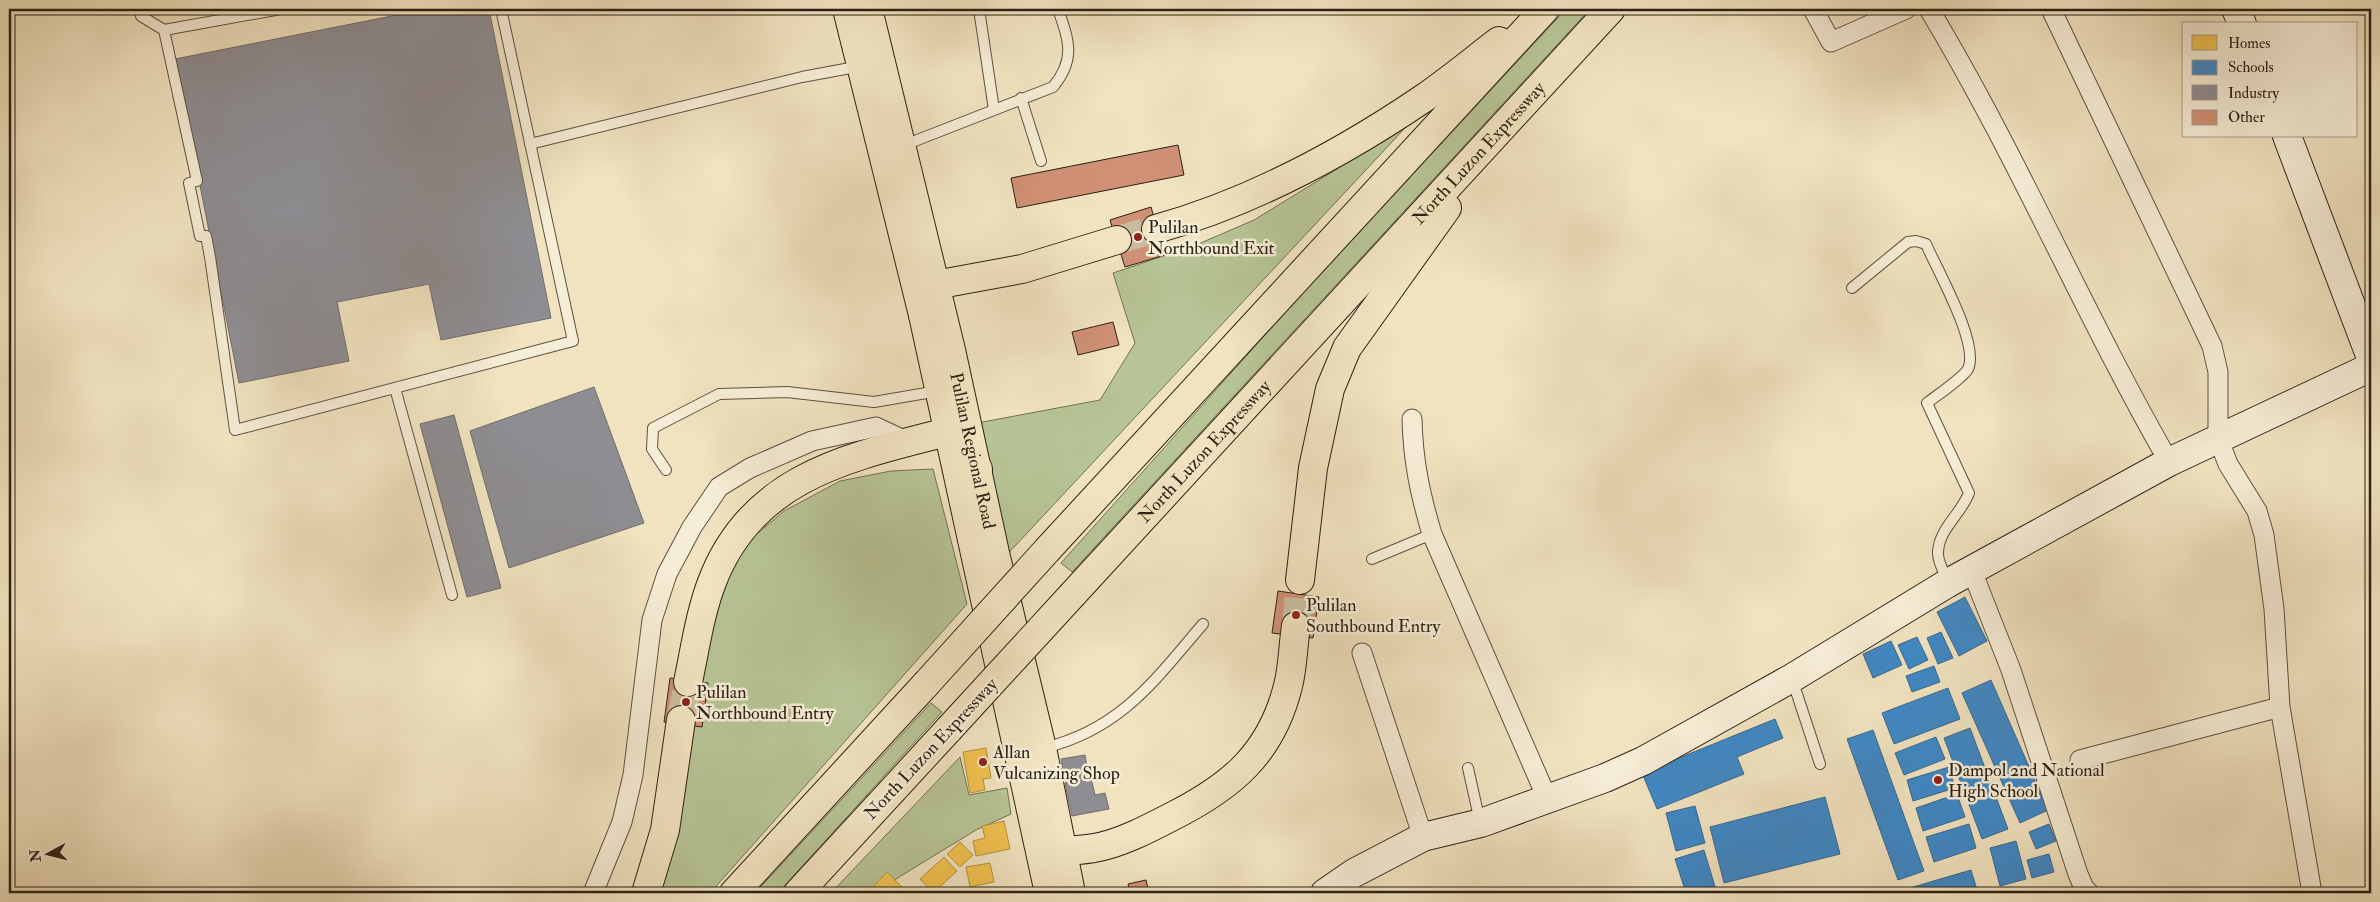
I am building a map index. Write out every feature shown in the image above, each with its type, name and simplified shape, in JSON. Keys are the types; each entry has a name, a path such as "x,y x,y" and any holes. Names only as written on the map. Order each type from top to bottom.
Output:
{"main road":[{"name":"Pulilan Regional Road","path":"847,9 922,315 1049,893"},
{"name":"Pulilan Regional Road","path":"868,9 936,285 1016,648 1042,748 1071,893"},
{"path":"1156,229 1192,219 1276,185 1424,98 1544,9"},
{"path":"734,893 1544,9"},
{"name":"North Luzon Expressway","path":"798,893 1611,9"},
{"path":"1300,580 1313,468 1322,420 1330,388 1347,348 1509,118"},
{"path":"922,315 926,300 936,285 1022,269 1117,240"},
{"path":"688,682 712,582 730,545 751,519 776,495 808,475 858,456 947,432 953,432 961,439 978,469"},
{"path":"1034,818 1044,836 1063,851 1094,848 1160,823 1198,804 1224,786 1247,767 1264,743 1286,693 1296,626"},
{"path":"646,893 664,830 681,720"}],"street":[{"path":"1813,9 1832,42 1906,9"},
{"path":"1929,9 1961,63 2126,387 2170,462"},
{"path":"2051,9 2212,346 2218,372 2218,438 2228,464 2256,511 2264,535 2274,609 2280,707 2312,893"},
{"path":"2236,9 2241,22"},
{"path":"1325,893 1354,873 1423,837 1481,823 1605,778 1643,761 1792,678 1948,583 2370,356 2288,138"},
{"path":"1412,419 1413,452 1418,490 1432,534 1547,798"},
{"path":"593,893 622,822 633,775 652,620 667,574 692,527 719,487 750,468 812,441 876,427 908,442"},
{"path":"1972,571 2011,670 2078,874 2084,888 2089,893"},
{"path":"1362,653 1423,837"},
{"path":"2080,760 2280,707"}],"lane":[{"path":"139,9 141,16 164,30 280,9"},
{"path":"164,30 197,181 189,183 200,236 206,236 210,257 235,430 573,341 501,9"},
{"path":"979,9 994,110"},
{"path":"902,146 1021,98 1053,88 1064,74 1070,43 1058,9"},
{"path":"530,144 802,77 862,66"},
{"path":"1021,98 1041,161"},
{"path":"1852,288 1908,242 1916,241 1926,244 1966,330 1971,357 1968,370 1927,403 1968,493 1965,504 1942,534 1938,554 1948,583"},
{"path":"395,388 452,595"},
{"path":"666,470 652,449 653,428 719,394 787,392 874,402 938,390"},
{"path":"1372,559 1432,534"},
{"path":"1042,748 1084,736 1118,714 1158,676 1203,624"},
{"path":"1792,678 1820,764"},
{"path":"1468,768 1481,823"}],"green space":[{"path":"1566,9 1590,9 1072,572 1061,563 1300,296"},
{"path":"1419,113 1002,560 972,424 1100,400 1135,343 1113,273 1196,245 1254,220 1337,169"},
{"path":"933,469 967,604 710,893 656,893 705,637 722,584 751,539 784,511 840,481 891,471"},
{"path":"931,703 942,712 778,893 755,893"},
{"path":"960,757 969,795 1007,788 1011,814 976,830 873,893 831,893"}],"building: Homes":[{"path":"986,748 991,778 983,779 985,790 970,793 963,752"},
{"path":"1004,821 1010,849 976,856 973,841 985,838 982,826"},
{"path":"960,842 973,855 960,867 947,854"},
{"path":"944,857 957,871 933,893 920,879"},
{"path":"990,863 994,882 970,887 966,867"},
{"path":"887,872 908,893 871,893 869,891"},
{"path":"1008,887 1009,893 991,893 990,890"}],"building: Schools":[{"path":"1965,597 1987,641 1959,656 1937,612"},
{"path":"1941,632 1953,658 1938,664 1927,638"},
{"path":"1917,637 1928,660 1909,669 1898,645"},
{"path":"1891,641 1902,665 1873,678 1863,654"},
{"path":"1934,666 1940,682 1912,692 1906,676"},
{"path":"1991,680 2048,810 2020,823 1962,693"},
{"path":"1948,688 1960,719 1894,744 1882,713"},
{"path":"1775,719 1783,738 1737,757 1744,774 1657,809 1642,773"},
{"path":"1970,728 2008,829 1982,839 1944,738"},
{"path":"1873,730 1924,871 1898,880 1847,739"},
{"path":"1936,737 1945,759 1904,775 1895,753"},
{"path":"1949,767 1955,788 1913,801 1907,780"},
{"path":"1957,794 1965,817 1923,831 1916,808"},
{"path":"1825,797 1840,854 1724,883 1710,827"},
{"path":"1695,806 1705,843 1676,851 1666,813"},
{"path":"1969,824 1976,848 1934,862 1926,837"},
{"path":"2049,824 2056,841 2036,849 2029,832"},
{"path":"2016,841 2026,879 2000,886 1990,848"},
{"path":"1704,850 1717,893 1686,893 1675,859"},
{"path":"2049,854 2054,872 2032,878 2027,860"},
{"path":"1971,870 1978,893 1904,893 1903,890"}],"building: Industry":[{"path":"427,9 489,9 551,318 441,340 429,284 337,302 349,361 239,383 175,59"},
{"path":"594,387 644,523 509,568 470,431"},
{"path":"454,415 501,588 467,597 420,424"},
{"path":"1085,755 1089,777 1065,781 1061,759"},
{"path":"1091,778 1095,795 1105,793 1109,809 1072,816 1065,783"}],"building: Other":[{"path":"1178,145 1184,175 1017,208 1011,178"},
{"name":"Pulilan Northbound Exit","path":"1151,207 1165,255 1125,267 1110,220"},
{"path":"1113,322 1119,345 1078,355 1072,332"},
{"name":"Pulilan Southbound Entry","path":"1278,591 1319,597 1313,638 1272,633"},
{"name":"Pulilan Northbound Entry","path":"670,678 708,683 702,727 664,722"},
{"path":"1146,880 1149,893 1130,893 1128,884"}],"tunnel":[{"path":"1117,240 1156,229"},
{"path":"1296,626 1300,580"},
{"path":"681,720 688,682"}],"place":[{"name":"Pulilan Northbound Exit","path":"1138,237"},
{"name":"Pulilan Southbound Entry","path":"1296,615"},
{"name":"Pulilan Northbound Entry","path":"686,702"},
{"name":"Allan Vulcanizing Shop","path":"983,762"},
{"name":"Dampol 2nd National High School","path":"1938,780"}]}
